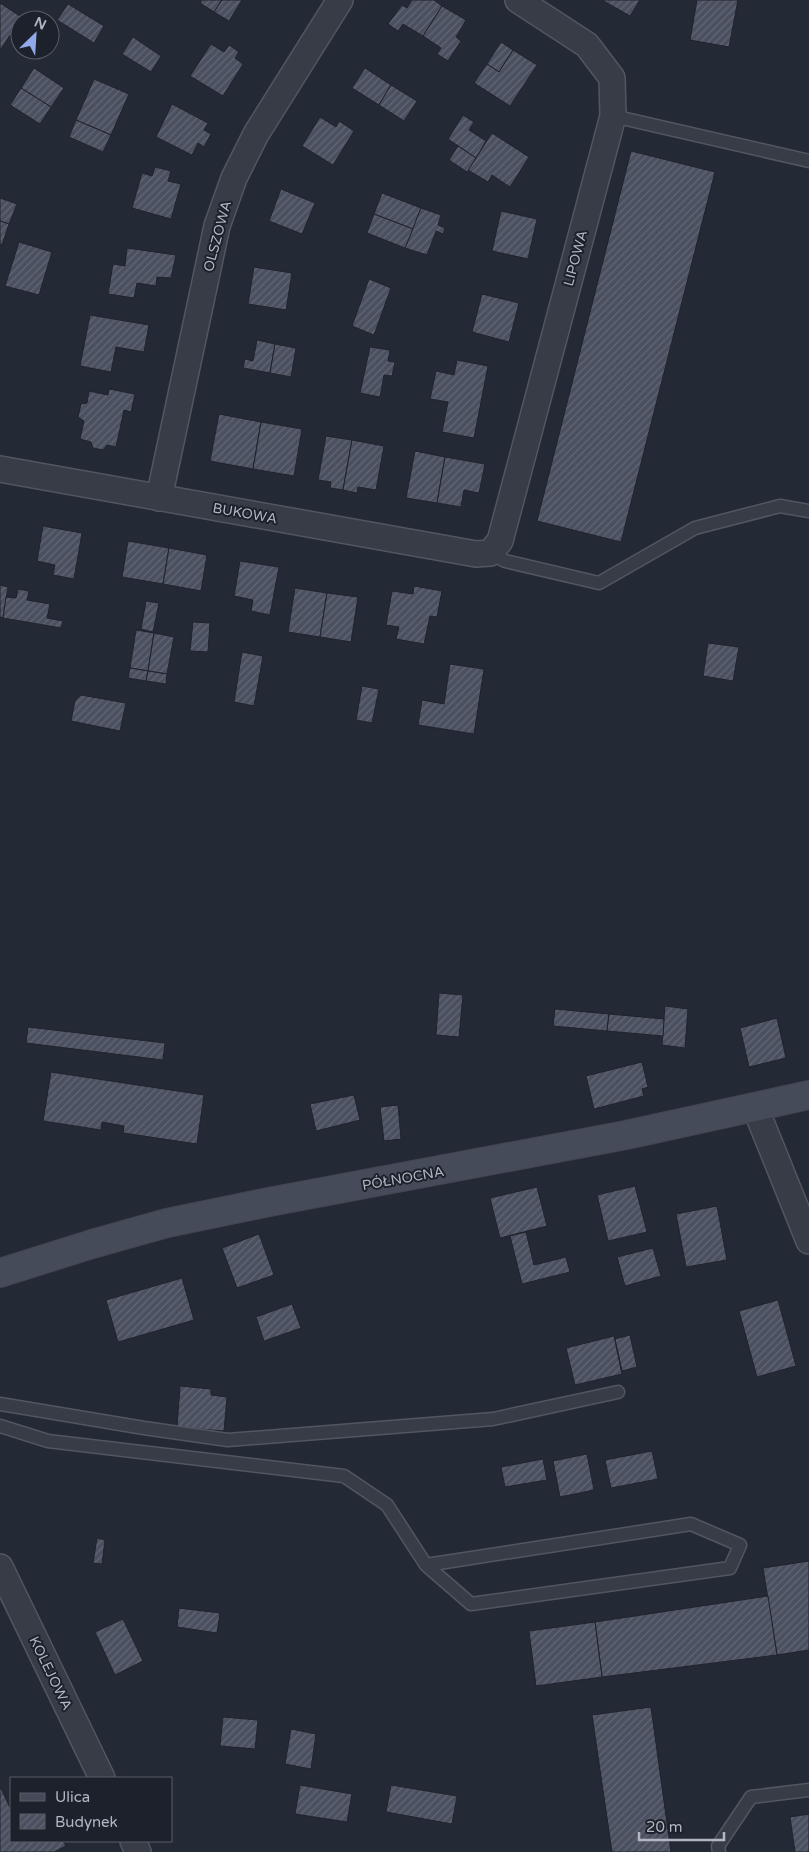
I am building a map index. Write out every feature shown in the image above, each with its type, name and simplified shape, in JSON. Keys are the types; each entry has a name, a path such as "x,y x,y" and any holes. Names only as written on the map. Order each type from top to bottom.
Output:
{"street":[{"name":"OLSZOWA","path":"159,498 217,226 234,178 256,134 340,0"},
{"name":"LIPOWA","path":"490,553 500,541 613,116 612,78 587,45 518,0"},
{"name":"BUKOWA","path":"0,469 476,554 490,553"},
{"name":"PÓŁNOCNA","path":"0,1273 167,1223 626,1135 809,1095"},
{"path":"755,1107 809,1241"},
{"name":"KOLEJOWA","path":"0,1567 102,1777"}],"lane":[{"path":"613,116 809,162"},
{"path":"490,553 505,561 599,582 695,528 780,506 809,511"},
{"path":"0,1404 228,1440 493,1419 618,1392"},
{"path":"0,1426 48,1441 344,1476 387,1504 426,1565 471,1604 730,1568 740,1545 691,1524 426,1565"},
{"path":"719,1852 718,1846 751,1797 809,1790"}],"building":[{"path":"202,0 222,0 214,12 200,3"},
{"path":"222,0 242,0 229,21 214,12"},
{"path":"412,0 434,0 442,6 423,36 403,24 398,31 388,24 402,5 407,8"},
{"path":"602,0 640,0 630,16"},
{"path":"697,0 738,0 729,47 690,40"},
{"path":"0,3 11,10 10,35 0,48"},
{"path":"68,4 104,26 94,43 60,22 60,16"},
{"path":"442,6 466,20 456,37 461,41 448,61 437,54 441,48 423,36"},
{"path":"133,37 161,56 151,72 122,54"},
{"path":"501,42 513,50 499,72 487,64"},
{"path":"211,44 224,52 229,45 239,52 235,58 243,64 223,96 190,76"},
{"path":"513,50 537,65 510,106 474,83 487,64 499,72"},
{"path":"34,68 64,88 51,107 21,88"},
{"path":"365,68 391,85 379,105 352,88"},
{"path":"94,79 129,94 111,135 76,120"},
{"path":"391,85 417,101 404,121 379,105"},
{"path":"21,88 51,107 40,124 10,105"},
{"path":"172,104 208,123 204,130 211,134 204,147 198,143 192,155 156,137"},
{"path":"463,115 474,122 469,130 486,141 476,158 448,139"},
{"path":"320,117 336,127 339,121 354,131 333,165 302,146"},
{"path":"76,120 111,135 103,152 69,137"},
{"path":"492,133 529,157 510,187 492,175 488,182 468,170"},
{"path":"458,146 476,158 467,172 449,160"},
{"path":"631,151 715,172 621,542 537,521"},
{"path":"155,167 171,171 168,181 181,184 171,219 132,208 142,173 152,176"},
{"path":"281,189 315,203 302,234 269,221"},
{"path":"382,193 421,208 413,229 374,214"},
{"path":"0,198 17,204 9,224 0,221"},
{"path":"421,208 441,215 438,225 445,228 443,234 436,231 427,255 405,248"},
{"path":"501,211 537,219 528,259 492,251"},
{"path":"374,214 413,229 405,248 367,233"},
{"path":"0,221 9,224 2,245 0,244"},
{"path":"19,242 52,252 39,295 5,286"},
{"path":"127,248 176,255 171,278 157,277 156,286 137,283 134,298 108,294 113,264 125,266"},
{"path":"254,267 292,273 286,310 248,304"},
{"path":"369,279 391,288 374,335 352,326"},
{"path":"482,294 519,303 509,342 472,332"},
{"path":"90,315 149,325 144,352 116,347 111,372 80,366"},
{"path":"257,340 275,344 270,373 243,368 245,359 253,361"},
{"path":"275,344 296,348 291,377 270,373"},
{"path":"370,347 390,350 388,361 395,362 392,376 384,375 380,397 360,393"},
{"path":"457,360 488,366 474,438 442,432 448,402 430,399 436,371 454,375"},
{"path":"109,389 135,394 131,412 124,410 116,447 107,445 103,450 93,448 91,442 80,439 84,421 78,417 81,404 87,403 89,391 108,395"},
{"path":"219,414 261,422 253,469 210,461"},
{"path":"261,422 302,429 294,476 253,469"},
{"path":"326,436 352,440 343,490 330,488 331,482 318,480"},
{"path":"352,440 384,446 376,490 358,487 357,493 343,490"},
{"path":"415,451 445,457 437,503 406,498"},
{"path":"445,457 485,464 479,493 464,490 461,507 437,503"},
{"path":"43,526 82,533 74,579 53,575 55,565 37,561"},
{"path":"128,541 169,548 163,584 122,577"},
{"path":"169,548 207,555 201,591 163,584"},
{"path":"240,561 279,567 270,615 251,611 253,600 234,596"},
{"path":"0,585 8,587 3,618 0,617"},
{"path":"414,586 442,591 437,617 430,616 424,644 396,639 399,627 386,625 392,591 413,594"},
{"path":"295,588 327,593 320,637 288,632"},
{"path":"18,589 29,591 27,600 50,604 47,618 63,621 61,628 3,618 6,597 16,598"},
{"path":"327,593 358,597 351,642 320,637"},
{"path":"146,601 159,603 153,632 141,629"},
{"path":"193,622 210,623 208,652 190,651"},
{"path":"136,630 154,633 148,671 130,668"},
{"path":"154,633 174,637 167,674 148,671"},
{"path":"708,643 739,647 733,681 703,676"},
{"path":"242,652 263,656 254,706 234,702"},
{"path":"450,664 484,669 474,734 418,725 422,700 444,704"},
{"path":"130,668 148,671 146,681 128,678"},
{"path":"148,671 167,674 166,684 146,681"},
{"path":"362,686 379,689 372,723 356,720"},
{"path":"81,695 126,703 120,731 71,721 75,701"},
{"path":"439,993 463,995 459,1037 436,1035"},
{"path":"665,1006 688,1009 685,1048 662,1045"},
{"path":"555,1009 609,1014 607,1031 553,1026"},
{"path":"609,1014 664,1019 663,1036 607,1031"},
{"path":"777,1018 786,1058 749,1067 740,1028"},
{"path":"28,1027 165,1043 163,1060 26,1043"},
{"path":"642,1062 648,1087 642,1089 644,1096 594,1109 586,1076"},
{"path":"51,1072 204,1095 197,1144 123,1133 124,1126 102,1122 101,1130 43,1121"},
{"path":"354,1095 360,1120 316,1131 310,1104"},
{"path":"398,1105 401,1139 384,1141 380,1107"},
{"path":"635,1186 647,1232 608,1241 597,1195"},
{"path":"537,1187 547,1226 500,1238 490,1198"},
{"path":"717,1206 727,1260 686,1267 676,1214"},
{"path":"526,1232 534,1265 566,1257 570,1272 522,1284 510,1236"},
{"path":"259,1234 274,1275 237,1288 222,1248"},
{"path":"653,1248 661,1276 625,1286 617,1257"},
{"path":"182,1278 194,1320 118,1342 106,1300"},
{"path":"778,1300 796,1366 757,1377 739,1311"},
{"path":"292,1304 301,1328 264,1341 256,1317"},
{"path":"630,1335 637,1367 622,1371 615,1339"},
{"path":"614,1336 622,1374 575,1385 566,1348"},
{"path":"180,1386 211,1389 211,1395 227,1397 224,1431 177,1427"},
{"path":"652,1451 658,1479 611,1488 605,1460"},
{"path":"587,1454 594,1490 560,1497 553,1461"},
{"path":"543,1459 547,1480 505,1487 501,1467"},
{"path":"97,1538 105,1540 102,1564 93,1563"},
{"path":"809,1561 809,1650 777,1655 763,1568"},
{"path":"768,1596 777,1655 602,1677 595,1622"},
{"path":"179,1608 220,1613 217,1633 177,1627"},
{"path":"123,1619 143,1661 115,1675 95,1632"},
{"path":"595,1622 602,1677 536,1686 529,1631"},
{"path":"651,1707 671,1852 612,1852 592,1715"},
{"path":"223,1717 258,1720 255,1749 220,1746"},
{"path":"291,1729 316,1734 311,1769 285,1764"},
{"path":"300,1785 352,1794 347,1822 295,1814"},
{"path":"391,1785 457,1796 452,1824 386,1812"},
{"path":"0,1786 10,1808 10,1842 64,1842 66,1846 54,1852 0,1852"},
{"path":"809,1814 809,1852 795,1852 790,1817"}]}
